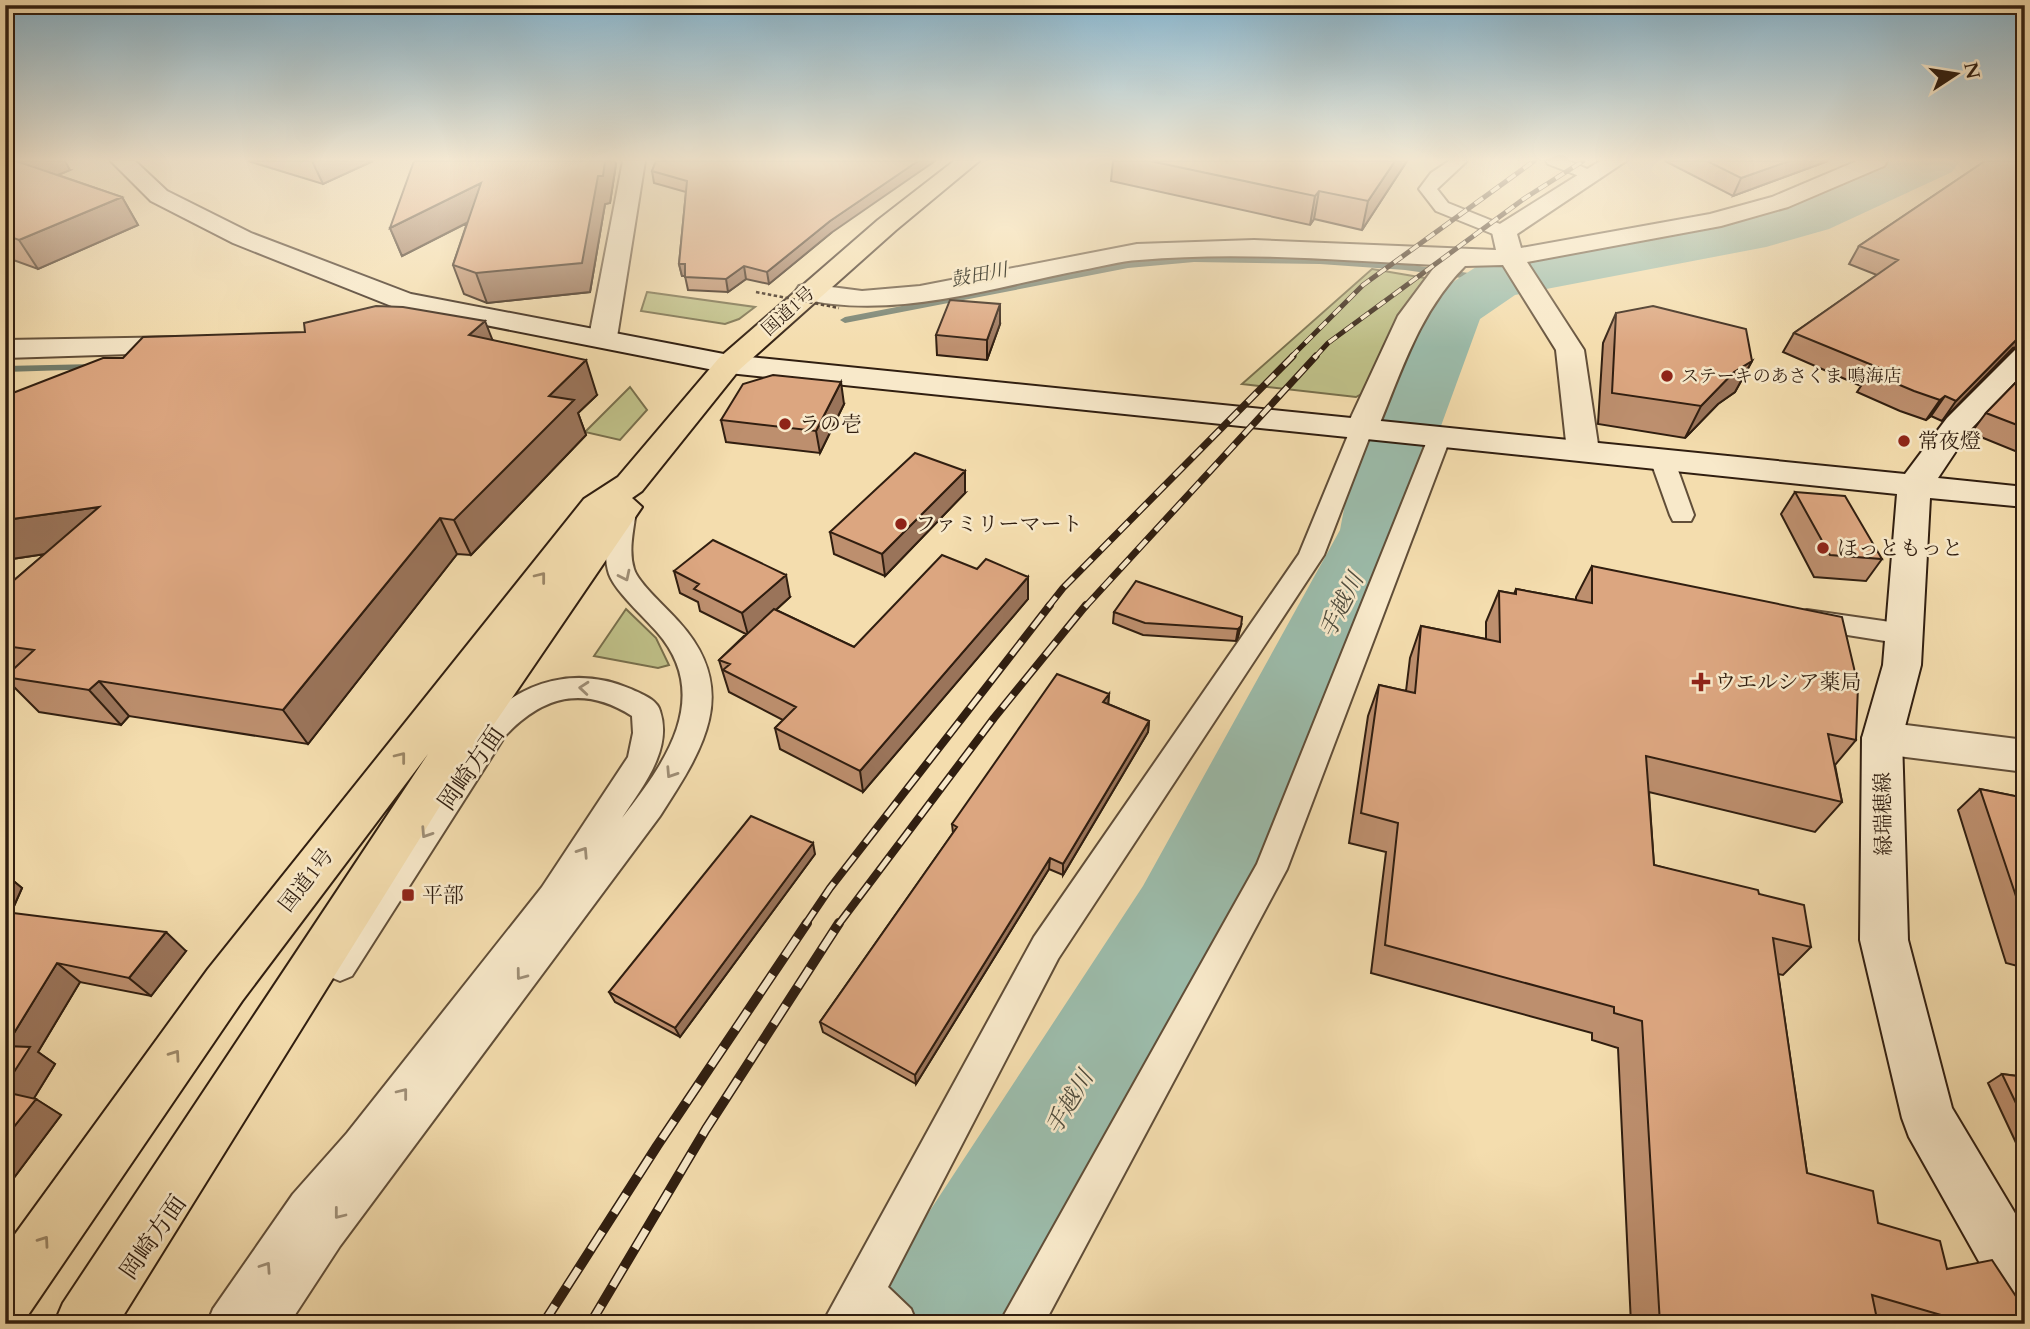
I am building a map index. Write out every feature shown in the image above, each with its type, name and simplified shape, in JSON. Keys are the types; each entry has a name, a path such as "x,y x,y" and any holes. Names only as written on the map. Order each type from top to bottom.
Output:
{"highway":[{"name":"国道1号","path":"83,1324 443,765 627,497 729,364 808,292 892,223"},
{"name":"国道1号","path":"5,1297 225,985 596,506 627,497"}],"street":[{"path":"212,223 242,238 404,301 603,337 729,364 2025,497"},
{"path":"603,337 623,223"},
{"path":"1518,223 1504,232 1512,260 1570,349 1583,451"},
{"path":"808,292 862,299 920,294 1136,252 1169,250 1254,248 1448,268 1512,260 1702,223"},
{"path":"1367,429 1402,329 1448,268"},
{"path":"369,318 404,301"},
{"path":"5,349 209,345"},
{"path":"126,376 160,357 169,347"},
{"path":"1914,485 1932,466 1958,425 2025,356"},
{"name":"緑瑞穂線","path":"1914,485 1902,665 1882,738 1884,940 1928,1118 2025,1285"},
{"path":"1882,738 2025,756"}],"lane":[{"path":"1482,223 1504,232"},
{"path":"872,1313 1046,948 1311,555 1367,429"},
{"path":"1020,1324 1271,869 1437,436"},
{"path":"1662,459 1682,515"},
{"path":"264,1324 325,1231 371,1153 649,807 686,750 695,714 697,680 689,656 661,615 639,598 622,575 618,554 627,497"},
{"path":"1777,616 1905,634"},
{"name":"岡崎方面","path":"92,1324 182,1195 226,1140 495,728 519,705 547,692 573,687 626,696 646,711 648,733 643,760 555,897 371,1153 307,1208 228,1324"}],"path":[{"path":"756,292 839,308"}],"green space":[{"path":"1372,269 1431,279 1374,387 1356,397 1242,384"},
{"path":"647,292 755,307 739,319 725,324 641,311"},
{"path":"630,387 647,410 620,440 585,432"},
{"path":"626,609 656,638 669,665 658,668 594,656"}],"building":[{"path":"5,223 60,223 19,240 5,235"},
{"path":"467,223 589,223 582,263 476,273 453,265"},
{"path":"683,223 828,223 767,272 744,266 726,279 685,277 685,264 679,264"},
{"path":"1893,223 2025,223 2025,331 1956,401 1945,396 1940,400 1914,391 1869,372 1877,367 1794,333 1898,260 1859,246"},
{"path":"950,300 1000,304 987,340 936,335"},
{"path":"376,306 403,307 485,321 469,335 586,360 549,396 574,400 454,520 440,518 283,710 99,681 89,690 5,677 34,650 5,646 5,588 99,507 5,520 5,470 12,460 5,463 5,396 103,358 123,358 143,337 305,332 304,323"},
{"path":"1653,306 1746,329 1752,361 1734,372 1701,406 1612,393 1616,313"},
{"path":"2025,373 2025,428 1986,413"},
{"path":"773,375 841,382 816,431 721,420 743,384"},
{"path":"915,453 965,471 882,554 830,532"},
{"path":"1795,492 1845,496 1882,559 1830,555"},
{"path":"713,540 786,575 742,613 694,589 699,584 674,571"},
{"path":"942,555 977,569 986,559 1028,577 860,771 775,728 796,707 723,670 730,664 719,660 774,609 854,647"},
{"path":"1592,566 1842,617 1858,685 1856,740 1828,734 1842,802 1646,756 1654,865 1758,890 1759,894 1804,905 1811,947 1773,938 1807,1173 1873,1191 1878,1223 1940,1241 1947,1269 1992,1260 2025,1310 2025,1324 1972,1324 1872,1295 1878,1324 1660,1324 1642,1021 1614,1013 1614,1007 1385,945 1398,823 1361,813 1379,685 1415,693 1421,626 1500,642 1499,591 1516,594 1516,589 1592,603"},
{"path":"1136,581 1242,617 1241,626 1238,629 1145,623 1114,612"},
{"path":"1057,674 1109,694 1103,702 1149,721 1063,864 1050,858 915,1075 820,1022 957,827 952,824"},
{"path":"1980,789 2025,798 2025,923"},
{"path":"751,816 813,843 675,1028 609,992"},
{"path":"5,912 166,932 129,978 57,963 6,1046 30,1047 5,1086"},
{"path":"2002,1074 2025,1077 2025,1122"},
{"path":"5,1092 36,1099 5,1138"}],"waterway":[{"name":"手越川","path":"935,1324 1180,919 1379,530 1389,467 1452,310 1497,280 1746,235 1788,223"},
{"name":"鼓田川","path":"845,320 1128,265 1194,259 1320,261 1405,267 1497,280"},
{"name":"鼓田川","path":"5,369 95,367"}],"railway":[{"path":"1291,357 1363,285 1448,223"},
{"path":"1315,357 1328,343 1491,223"},
{"path":"1048,607 1063,588 1293,356"},
{"path":"1085,607 1316,356"},
{"path":"805,925 830,888 1050,605"},
{"path":"838,925 994,718 1086,605"},
{"path":"543,1324 657,1146 807,923"},
{"path":"590,1324 706,1129 839,923"}],"place":[{"name":"ステーキのあさくま 鳴海店","path":"1667,376"},
{"name":"ラの壱","path":"785,424"},
{"name":"常夜燈","path":"1904,441"},
{"name":"ファミリーマート","path":"901,524"},
{"name":"ほっともっと","path":"1823,548"},
{"name":"ウエルシア薬局","path":"1701,682"},
{"name":"平部","path":"408,895"}]}
